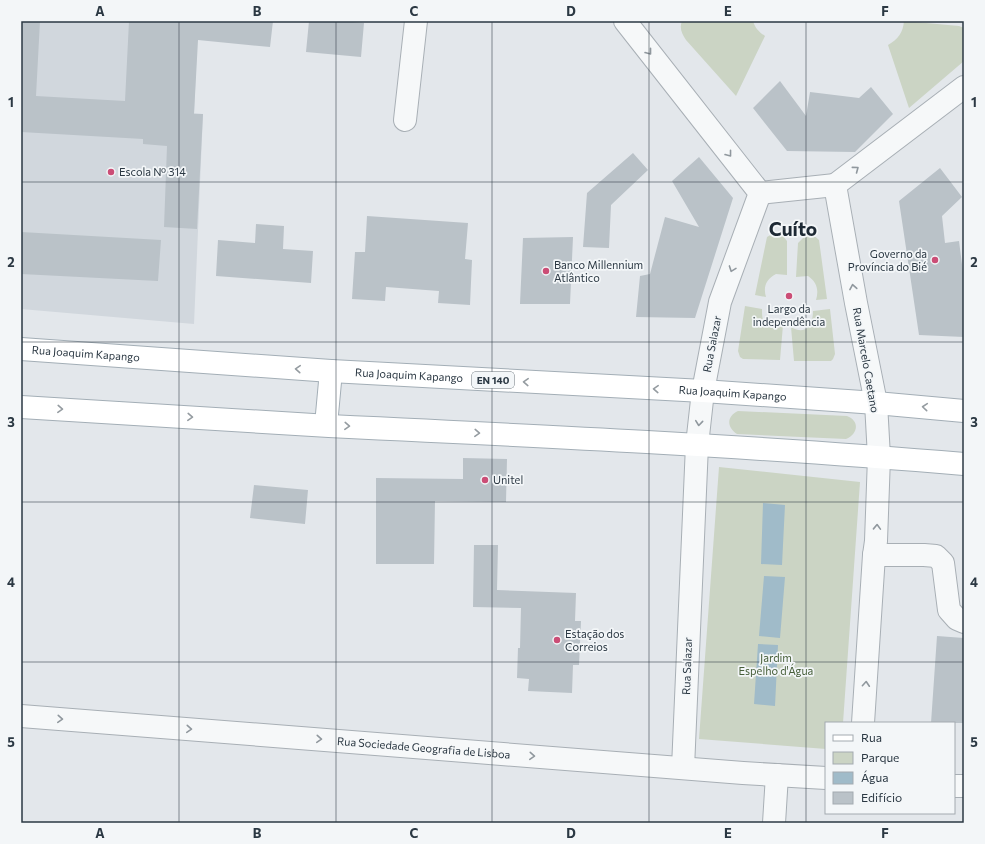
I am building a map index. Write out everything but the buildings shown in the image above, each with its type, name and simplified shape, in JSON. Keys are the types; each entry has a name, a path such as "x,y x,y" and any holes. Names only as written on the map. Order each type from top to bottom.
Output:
{"main road":[{"name":"Rua Joaquim Kapango","path":"21,349 331,371 703,391 876,403 964,411"},
{"path":"326,425 331,371"},
{"path":"21,407 636,441 879,456 964,464"}],"street":[{"path":"405,120 416,21"},
{"path":"625,21 760,193 835,185 964,87"},
{"name":"Rua Marcelo Caetano","path":"835,185 876,403 879,456 876,541 863,722"},
{"name":"Rua Salazar","path":"683,768 697,445 703,391 720,302 760,193"},
{"path":"874,555 936,556 943,563 949,610 957,619 964,622"},
{"name":"Rua Sociedade Geografia de Lisboa","path":"21,716 743,773 825,778"},
{"path":"774,823 777,775"}],"shaded area":[{"name":"Escola Nº 314","path":"21,21 198,21 194,113 203,114 194,324 21,309"}],"green space":[{"path":"682,21 753,21 758,30 765,36 736,96 686,40 681,31"},
{"path":"904,21 959,26 964,28 964,61 909,108 888,45 899,35"},
{"path":"774,233 782,235 787,241 787,275 776,274 770,278 765,287 766,297 755,295 767,237"},
{"path":"808,235 814,236 819,240 827,299 816,300 816,286 808,276 796,277 798,243"},
{"path":"745,306 762,309 763,319 768,327 776,328 783,325 780,360 743,359 740,357 738,351"},
{"path":"830,309 835,354 833,359 831,361 794,361 791,327 805,330 812,321 813,311"},
{"path":"738,411 847,416 854,421 856,428 853,434 846,439 737,434 731,428 729,422 734,413"},
{"name":"Jardim Espelho d'Água","path":"719,467 860,482 843,722 825,722 825,749 699,739"}],"water":[{"path":"763,503 785,505 782,565 761,564"},
{"path":"764,576 785,577 780,638 759,636"},
{"path":"758,644 778,645 775,706 754,704"}],"place":[{"name":"Escola Nº 314","path":"111,172"},
{"name":"Governo da Província do Bié","path":"935,260"},
{"name":"Banco Millennium Atlântico","path":"546,271"},
{"name":"Largo da independência","path":"789,296"},
{"name":"Unitel","path":"485,480"},
{"name":"Estação dos Correios","path":"557,640"}],"district":[{"name":"Cuíto","path":"793,229"}]}
